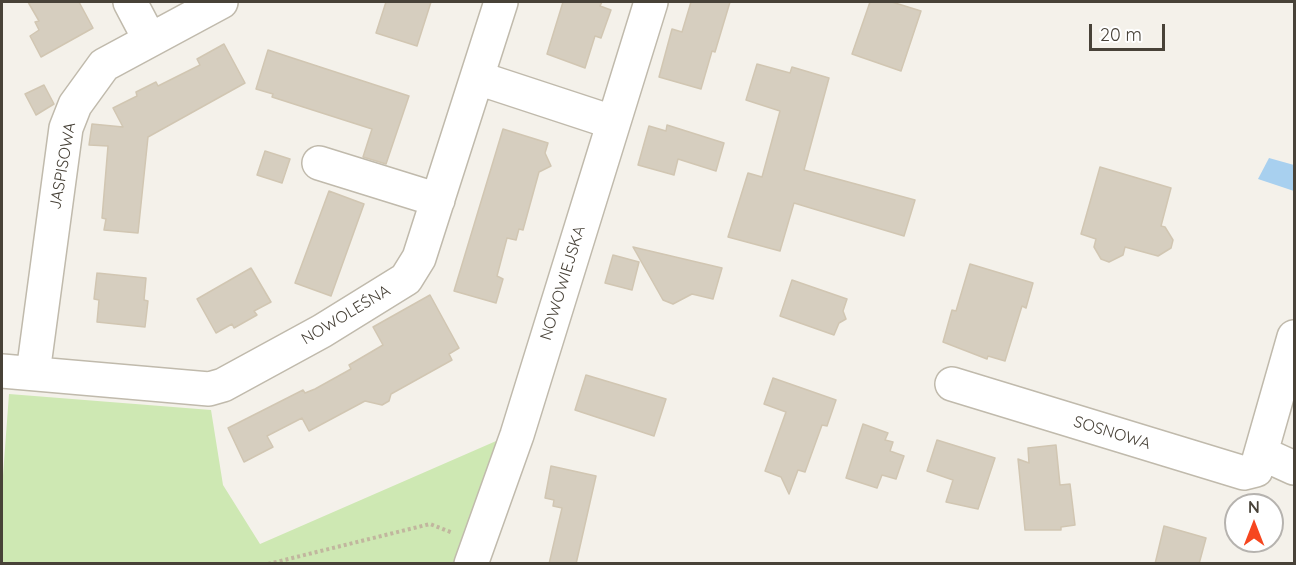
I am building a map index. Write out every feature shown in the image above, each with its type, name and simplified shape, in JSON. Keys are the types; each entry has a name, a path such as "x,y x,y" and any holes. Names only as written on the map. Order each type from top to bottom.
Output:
{"street":[{"path":"130,2 150,40"},
{"name":"JASPISOWA","path":"17,372 66,128 75,105 104,65 221,2"},
{"name":"NOWOLEŚNA","path":"17,372 208,389 223,385 322,330 406,279 419,258 501,2"},
{"name":"NOWOWIEJSKA","path":"474,553 517,435 651,2"},
{"path":"478,78 612,122"},
{"path":"319,163 438,200"},
{"name":"SOSNOWA","path":"952,384 1244,473 1256,470 1294,337"},
{"path":"1261,453 1294,468"}],"path":[{"path":"268,564 430,524 474,553"}],"green space":[{"path":"9,394 211,410 223,485 260,544 503,438 458,563 2,564 2,489"}],"water":[{"path":"1269,158 1294,165 1294,191 1258,179"}],"building":[{"path":"28,2 79,2 93,28 41,57 30,36 39,30 35,22 39,21"},
{"path":"386,2 431,2 417,46 376,33"},
{"path":"563,2 602,2 600,6 611,10 601,38 595,36 585,68 547,54"},
{"path":"691,2 730,2 701,89 659,77 672,29 682,32"},
{"path":"870,2 892,2 921,11 901,71 852,54"},
{"path":"224,44 245,83 148,137 138,233 104,230 106,219 102,218 108,146 89,145 92,124 123,127 113,108 137,96 136,92 156,82 158,86 200,65 197,59"},
{"path":"268,50 409,96 386,164 363,157 372,129 272,97 273,94 256,89"},
{"path":"757,64 790,73 792,67 829,78 804,170 915,200 904,236 794,203 780,251 728,237 748,173 762,177 780,111 746,100"},
{"path":"44,85 54,104 36,115 25,94"},
{"path":"667,125 724,143 716,171 678,159 674,175 638,165 649,126 666,131"},
{"path":"503,129 548,143 545,153 551,166 539,172 523,230 519,229 516,240 507,238 497,276 503,279 496,303 454,291"},
{"path":"265,151 290,159 282,183 257,175"},
{"path":"1100,167 1171,188 1161,226 1165,227 1173,240 1171,248 1158,256 1125,247 1123,255 1109,262 1101,259 1094,247 1096,239 1081,234"},
{"path":"329,191 364,204 331,296 295,283"},
{"path":"633,247 722,268 713,299 692,294 673,304 663,300"},
{"path":"613,255 639,262 632,290 605,283"},
{"path":"970,264 1033,283 1026,308 1022,306 1005,361 988,356 987,359 943,342 952,310 956,311"},
{"path":"251,268 271,302 254,311 257,315 234,328 232,324 216,333 197,299"},
{"path":"97,273 146,278 144,300 148,301 145,327 97,322 99,300 94,299"},
{"path":"792,280 847,299 843,311 846,319 839,323 834,335 780,316"},
{"path":"430,295 459,348 449,354 452,360 391,394 389,401 382,405 365,401 309,431 302,418 267,436 273,447 244,462 228,428 303,390 305,393 315,389 351,369 349,365 383,345 373,327"},
{"path":"586,375 666,399 654,436 575,410"},
{"path":"773,378 836,400 827,426 822,425 805,472 798,470 789,494 781,477 765,471 786,412 764,404"},
{"path":"863,424 888,433 885,440 893,442 890,451 904,456 896,479 882,475 877,488 846,478"},
{"path":"937,440 995,458 978,509 946,502 953,480 927,471"},
{"path":"1056,445 1060,485 1070,484 1075,525 1061,527 1061,530 1025,530 1018,459 1029,463 1028,448"},
{"path":"551,466 596,476 576,564 549,564 562,508 553,506 554,500 545,498"},
{"path":"1164,526 1206,538 1199,564 1155,564"}]}
